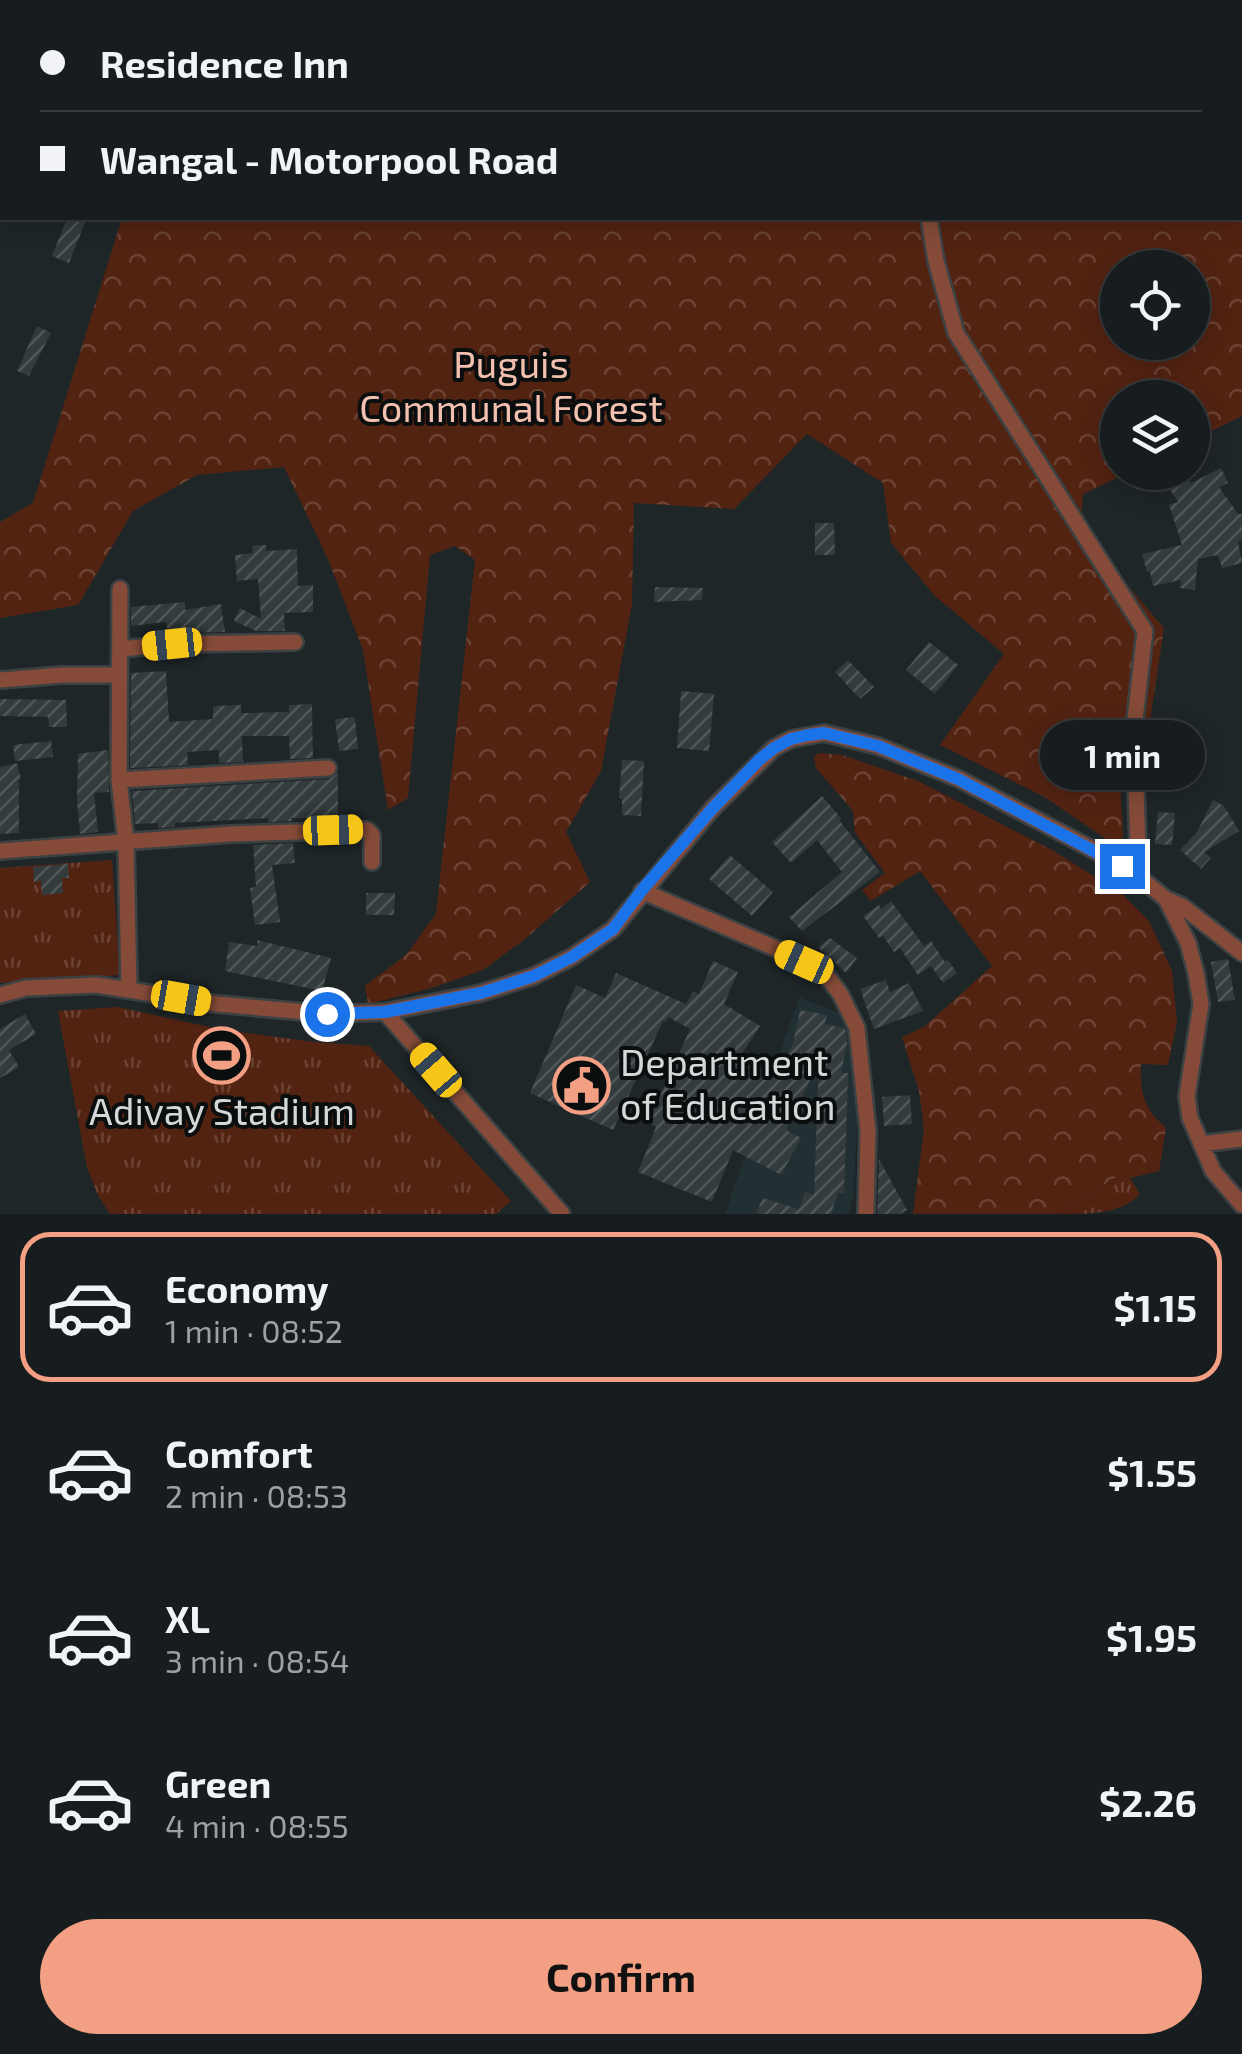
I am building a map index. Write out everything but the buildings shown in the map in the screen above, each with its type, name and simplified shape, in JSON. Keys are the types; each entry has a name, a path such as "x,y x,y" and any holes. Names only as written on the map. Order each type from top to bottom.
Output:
{"street":[{"path":"929,220 936,262 956,333 1145,631 1134,728 1139,877"},
{"path":"120,589 119,780 126,842 129,989"},
{"path":"120,649 295,642"},
{"path":"0,680 120,675"},
{"path":"0,995 26,988 96,985 217,1004 327,1014 385,1012 481,993 534,976 572,957 613,929 712,809 774,748 791,739 824,733 878,746 958,779 1055,828 1139,877 1242,953"},
{"path":"119,780 328,768"},
{"path":"0,851 247,833 367,830 372,835 372,862"},
{"path":"642,890 804,962 826,975 840,994 858,1028 868,1131 866,1214"},
{"path":"1166,898 1188,943 1201,1004 1187,1096 1190,1118 1212,1170 1242,1205"},
{"path":"385,1012 562,1214"},
{"path":"1201,1144 1242,1139"}],"shaded area":[{"path":"799,997 850,1018 859,1093 849,1214 725,1214"}],"green space":[{"name":"Puguis Communal Forest","path":"121,220 1242,220 1242,416 1210,432 1210,380 1100,380 1100,486 1083,494 1080,530 1164,628 1148,734 1161,773 1155,782 1126,776 1120,781 1120,843 1112,843 1043,796 940,745 1004,654 934,595 891,543 883,483 807,434 734,509 634,503 632,604 601,771 566,832 590,882 483,970 368,1004 365,986 406,955 436,914 475,560 455,546 430,555 408,798 388,810 363,650 328,559 284,467 197,475 133,511 78,605 0,618 0,522 33,503"},
{"path":"819,753 842,755 918,781 1052,850 1121,893 1149,921 1172,971 1177,1022 1168,1065 1141,1064 1145,1100 1166,1128 1159,1171 1130,1178 1118,1176 1060,1214 913,1214 924,1129 919,1091 902,1037 924,1027 992,966 920,871 871,901 862,890 885,873 855,833 853,811 816,768 814,757"},
{"path":"112,860 120,975 0,983 0,868"},
{"path":"118,1007 223,1030 369,1046 511,1201 496,1214 110,1214 87,1168 58,1011"},
{"path":"1118,1176 1130,1178 1140,1194 1133,1201 1104,1212 1060,1214"}],"place":[{"name":"Adivay Stadium","path":"222,1055"},
{"name":"Department of Education","path":"581,1085"}],"route":[{"path":"327,1014 385,1012 481,993 534,976 572,957 613,929 642,890 759,760 791,739 808,735 824,733 878,746 958,779 1122,866"}]}
